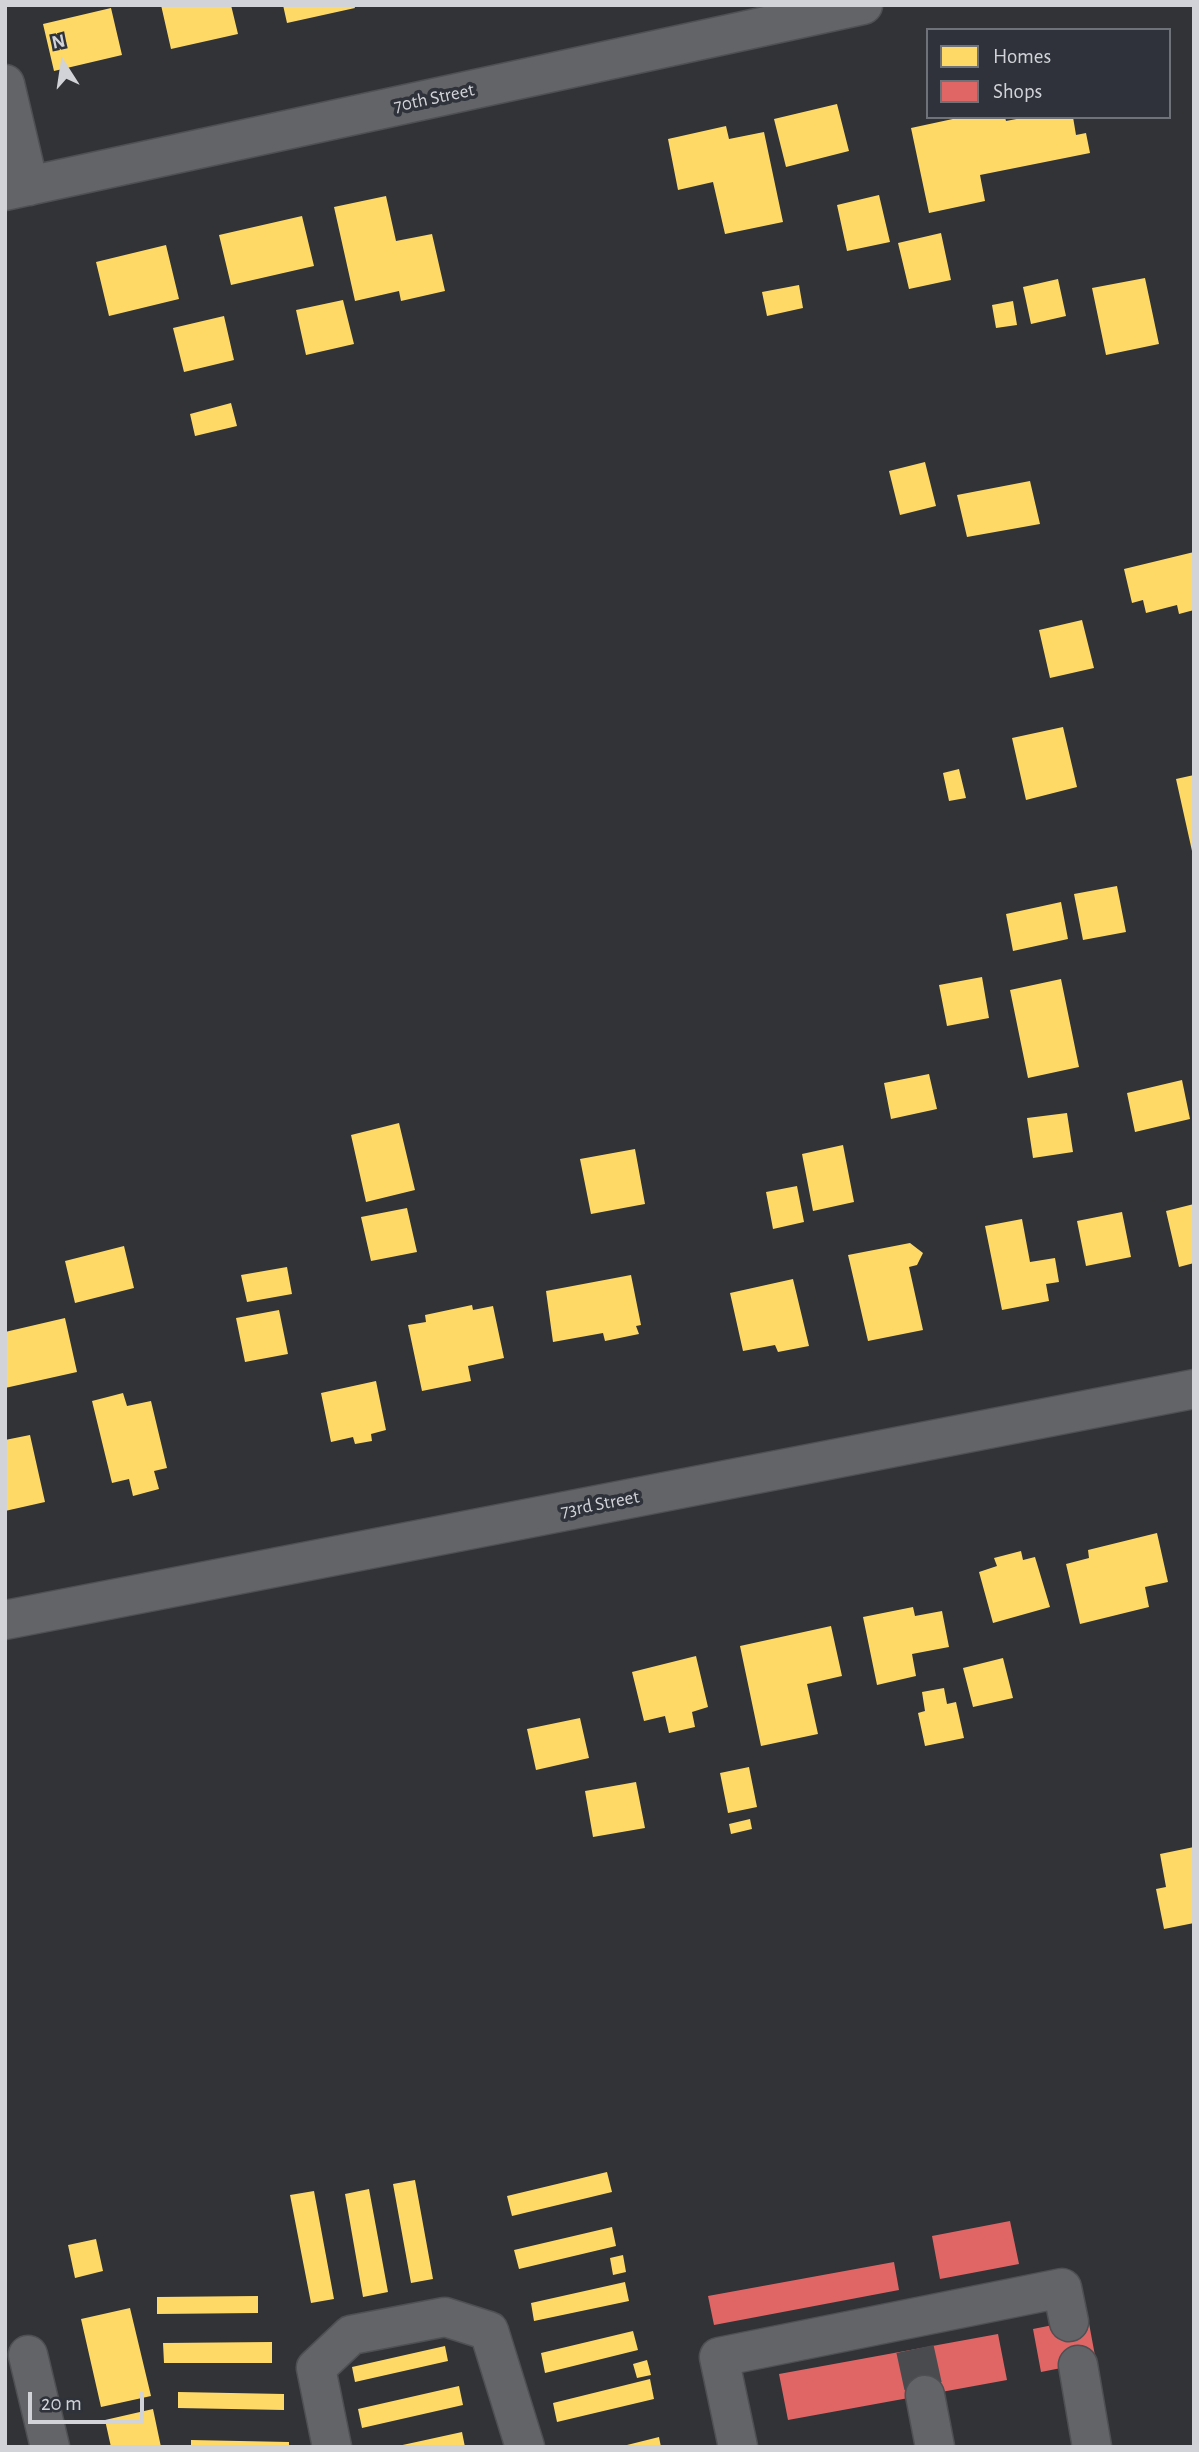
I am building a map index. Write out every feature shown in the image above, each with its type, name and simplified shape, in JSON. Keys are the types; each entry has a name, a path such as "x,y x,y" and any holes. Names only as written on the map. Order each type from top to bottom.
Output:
{"street":[{"name":"70th Street","path":"17,188 863,5"},
{"path":"5,84 17,188"},
{"name":"73rd Street","path":"5,1620 1194,1389"},
{"path":"738,2447 719,2357 912,2334 1065,2305"},
{"path":"331,2447 316,2368 351,2335 445,2317 489,2331 525,2447"},
{"path":"27,2355 50,2447"},
{"path":"1078,2365 1092,2447"},
{"path":"925,2395 935,2447"}],"building: Homes":[{"path":"161,5 231,5 238,34 171,49"},
{"path":"283,5 354,5 355,8 287,23"},
{"path":"111,8 122,55 54,71 43,24"},
{"path":"837,104 849,151 786,167 774,119"},
{"path":"953,119 1073,119 1076,135 1086,133 1090,153 980,175 985,201 929,213 911,128"},
{"path":"726,126 729,139 764,132 783,222 725,234 713,182 678,190 668,139"},
{"path":"879,195 890,242 847,251 837,205"},
{"path":"386,196 396,241 432,234 445,291 401,301 399,291 355,301 334,207"},
{"path":"302,216 314,266 231,285 219,235"},
{"path":"941,233 951,280 909,289 898,243"},
{"path":"166,245 179,299 109,316 96,262"},
{"path":"1145,278 1159,344 1106,355 1092,288"},
{"path":"1058,279 1066,316 1031,324 1023,287"},
{"path":"799,285 803,308 767,316 762,292"},
{"path":"343,300 354,344 306,355 296,310"},
{"path":"1013,301 1017,325 996,328 992,305"},
{"path":"224,316 234,360 184,372 173,328"},
{"path":"231,403 237,426 195,436 190,414"},
{"path":"925,462 936,506 900,515 889,471"},
{"path":"1030,481 1040,524 967,537 957,495"},
{"path":"1194,552 1194,610 1179,614 1177,605 1146,613 1143,600 1132,603 1124,569"},
{"path":"1082,620 1094,668 1050,678 1039,630"},
{"path":"1063,727 1077,787 1026,800 1012,738"},
{"path":"959,769 966,798 949,801 943,773"},
{"path":"1194,775 1194,850 1192,851 1176,779"},
{"path":"1117,886 1126,932 1083,940 1074,894"},
{"path":"1061,902 1068,939 1013,951 1006,914"},
{"path":"982,977 989,1018 947,1026 939,985"},
{"path":"1061,979 1079,1067 1028,1078 1010,990"},
{"path":"929,1074 937,1109 891,1119 884,1083"},
{"path":"1182,1080 1190,1119 1135,1132 1127,1093"},
{"path":"1067,1113 1073,1152 1033,1158 1027,1118"},
{"path":"399,1123 415,1190 366,1202 351,1135"},
{"path":"843,1145 854,1202 813,1211 802,1154"},
{"path":"635,1149 645,1204 591,1214 580,1159"},
{"path":"797,1186 804,1222 773,1229 766,1192"},
{"path":"1194,1204 1194,1263 1179,1267 1166,1211"},
{"path":"407,1208 417,1252 371,1261 361,1217"},
{"path":"1122,1212 1131,1257 1086,1266 1077,1221"},
{"path":"1022,1219 1030,1262 1055,1258 1059,1282 1046,1284 1049,1301 1002,1310 985,1226"},
{"path":"910,1243 923,1253 917,1265 909,1267 923,1330 868,1341 848,1255"},
{"path":"124,1246 134,1288 75,1303 65,1261"},
{"path":"287,1267 292,1294 247,1302 241,1275"},
{"path":"631,1275 641,1325 636,1326 639,1334 605,1341 603,1333 553,1342 546,1291"},
{"path":"793,1279 809,1346 778,1352 775,1345 743,1351 730,1293"},
{"path":"472,1305 473,1310 493,1306 504,1358 468,1366 471,1381 422,1391 408,1325 426,1322 425,1315"},
{"path":"279,1310 288,1354 245,1362 236,1318"},
{"path":"65,1318 77,1372 5,1388 5,1332"},
{"path":"376,1381 386,1430 371,1434 372,1441 355,1444 353,1437 331,1442 321,1393"},
{"path":"123,1393 127,1406 151,1401 167,1468 154,1471 159,1489 133,1496 129,1479 112,1483 92,1401"},
{"path":"30,1435 45,1502 5,1511 5,1440"},
{"path":"1157,1533 1168,1582 1145,1587 1149,1607 1080,1624 1066,1564 1089,1558 1088,1550"},
{"path":"1021,1551 1023,1560 1035,1557 1050,1607 993,1623 979,1572 997,1566 994,1558"},
{"path":"913,1607 915,1616 942,1611 949,1647 912,1654 916,1676 877,1685 863,1617"},
{"path":"831,1626 842,1676 807,1684 818,1734 761,1746 740,1646"},
{"path":"696,1656 708,1707 692,1712 695,1727 669,1733 665,1716 644,1721 632,1672"},
{"path":"1003,1658 1013,1698 973,1707 963,1668"},
{"path":"944,1688 947,1704 956,1702 964,1738 925,1746 918,1713 925,1711 922,1692"},
{"path":"580,1718 589,1758 536,1770 527,1729"},
{"path":"749,1767 757,1807 728,1813 720,1773"},
{"path":"636,1782 645,1828 593,1837 585,1791"},
{"path":"750,1819 752,1829 731,1834 729,1824"},
{"path":"1194,1847 1194,1923 1164,1929 1156,1889 1166,1887 1160,1854"},
{"path":"607,2172 612,2192 512,2216 507,2196"},
{"path":"415,2180 433,2279 411,2283 393,2184"},
{"path":"369,2189 388,2292 363,2297 345,2194"},
{"path":"314,2191 334,2299 311,2303 290,2195"},
{"path":"612,2227 616,2246 519,2269 514,2250"},
{"path":"96,2239 103,2271 75,2278 68,2245"},
{"path":"623,2255 626,2272 613,2275 610,2258"},
{"path":"625,2282 629,2301 534,2321 531,2303"},
{"path":"258,2296 258,2313 157,2314 157,2297"},
{"path":"130,2308 151,2396 101,2407 81,2319"},
{"path":"633,2331 638,2350 545,2373 541,2353"},
{"path":"272,2342 272,2363 164,2363 163,2343"},
{"path":"445,2346 448,2361 355,2382 352,2367"},
{"path":"647,2360 651,2375 637,2378 633,2364"},
{"path":"650,2379 654,2399 557,2422 553,2403"},
{"path":"459,2386 463,2405 362,2428 358,2409"},
{"path":"178,2392 284,2394 284,2410 178,2408"},
{"path":"153,2409 161,2447 111,2447 105,2420"},
{"path":"462,2432 465,2447 398,2447 398,2446"},
{"path":"659,2437 661,2447 623,2447 623,2446"},
{"path":"191,2440 289,2442 289,2447 191,2447"}],"building: Shops":[{"path":"1010,2221 1019,2264 940,2279 932,2236"},
{"path":"894,2262 899,2290 714,2325 708,2296"},
{"path":"1088,2318 1096,2361 1041,2372 1033,2329"},
{"path":"998,2334 1007,2380 788,2420 779,2374"}],"tunnel":[{"path":"915,2349 925,2395"}]}
